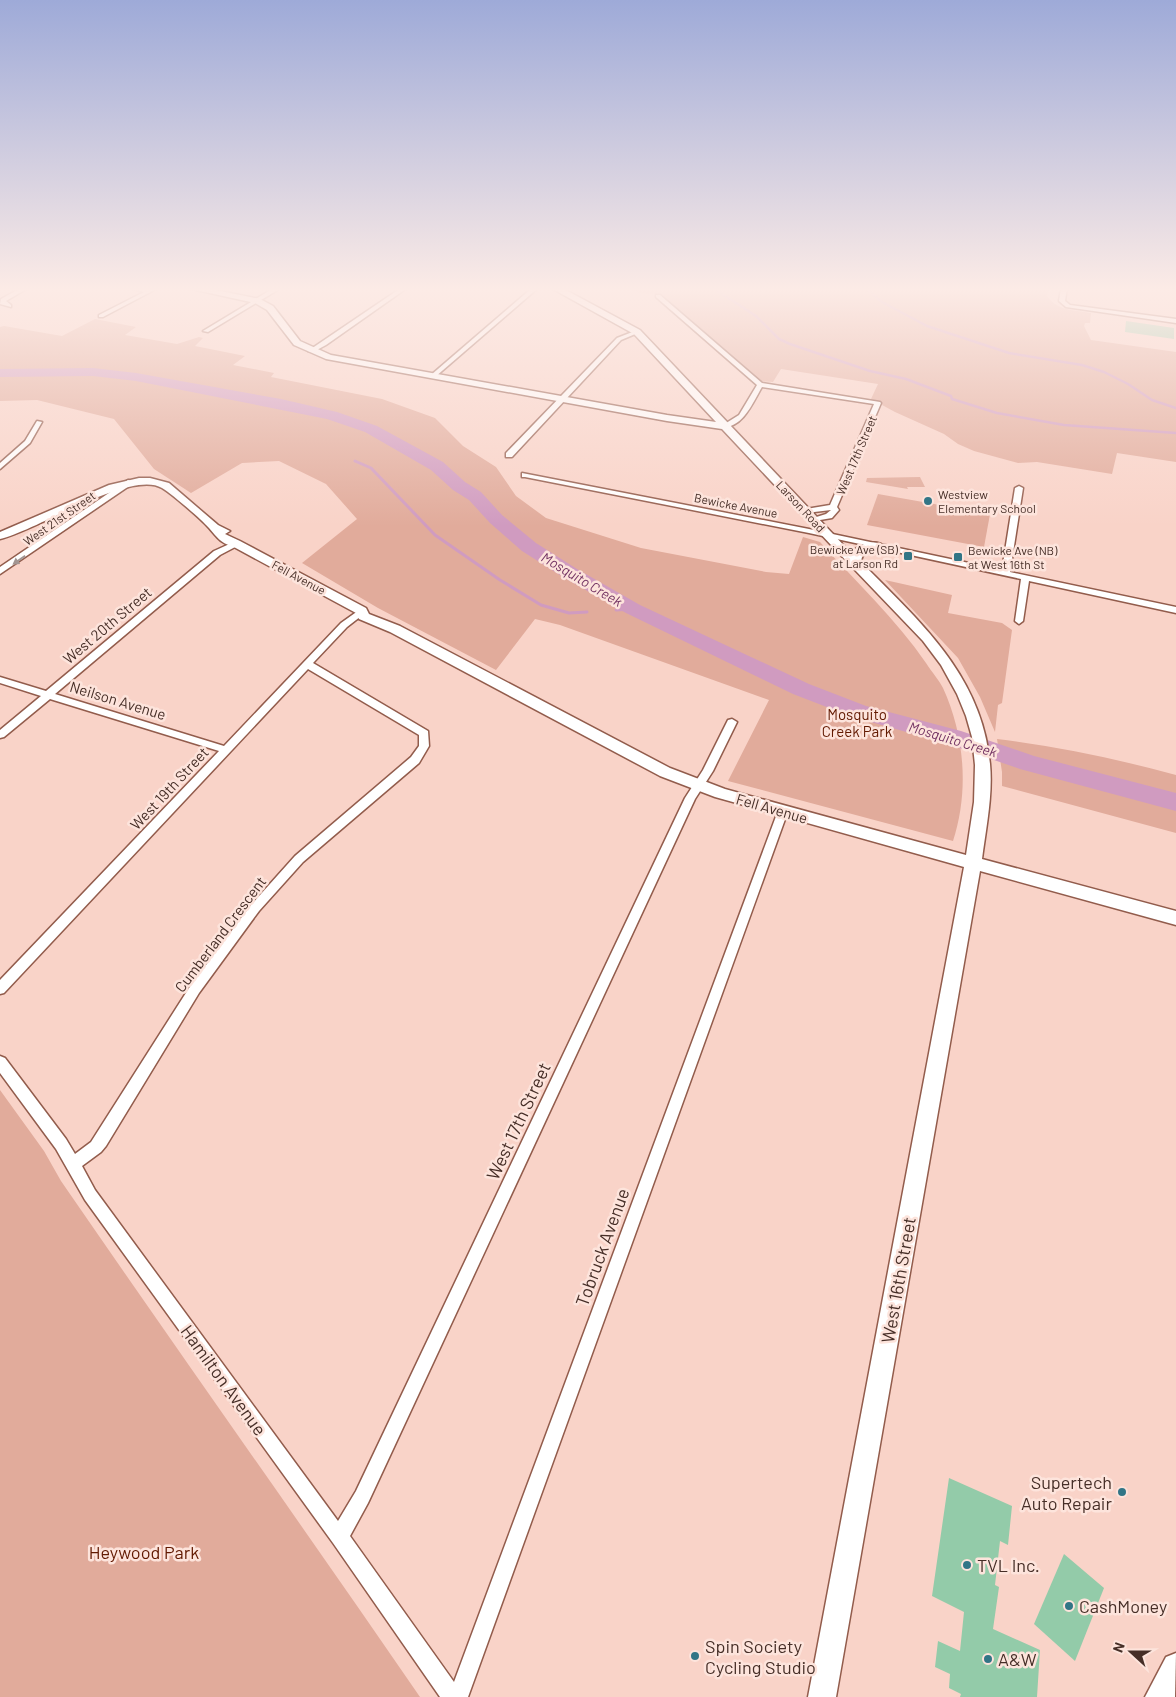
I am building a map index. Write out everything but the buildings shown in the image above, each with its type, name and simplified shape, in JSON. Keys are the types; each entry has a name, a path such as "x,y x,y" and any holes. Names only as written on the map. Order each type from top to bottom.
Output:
{"main road":[{"path":"382,367 708,425 725,426"},
{"name":"Larson Road","path":"670,367 928,638 947,664 964,694 979,736 983,765 982,802 973,863"},
{"name":"Fell Avenue","path":"131,482 150,481 165,485 214,527 218,535 227,541 236,543 362,611 364,616 395,629 657,768 698,785 783,811 1176,918"},
{"path":"855,562 856,554 862,548 878,546"},
{"name":"West 16th Street","path":"822,1697 973,863"},
{"path":"1159,1697 1176,1667"}],"street":[{"path":"432,376 442,367"},
{"path":"509,454 593,367"},
{"path":"725,426 742,416 760,385 740,367"},
{"name":"West 17th Street","path":"760,385 878,404 833,507 835,510 829,516 810,515"},
{"path":"1,466 28,442 39,422"},
{"name":"Bewicke Avenue","path":"525,475 828,535 1176,610"},
{"path":"0,536 113,487 131,482"},
{"name":"West 21st Street","path":"0,572 131,482"},
{"path":"1006,574 1019,488"},
{"name":"West 17th Street","path":"810,515 833,507"},
{"name":"West 20th Street","path":"0,735 218,553 236,543"},
{"path":"1019,621 1025,578"},
{"name":"West 19th Street","path":"0,989 344,625 362,611"},
{"name":"Cumberland Crescent","path":"74,1164 96,1148 102,1141 195,989 255,908 299,859 415,760 424,746 424,733 308,664"},
{"name":"Neilson Avenue","path":"0,680 226,750"},
{"name":"West 17th Street","path":"339,1537 362,1497 515,1173 600,986 690,798 708,771 732,722"},
{"name":"Tobruck Avenue","path":"458,1697 783,811"},
{"name":"Hamilton Avenue","path":"0,1062 61,1144 90,1195 339,1537 452,1697"}],"green space":[{"name":"Mosquito Creek Park","path":"0,367 244,367 274,373 271,377 382,399 435,418 463,446 496,467 516,496 546,518 641,548 766,572 789,574 803,537 820,542 902,631 943,688 956,725 962,764 963,784 961,803 953,841 728,781 769,700 560,625 535,619 496,670 378,608 302,563 357,519 326,484 279,461 242,463 191,493 154,469 114,419 37,400 0,401"},
{"path":"743,367 1176,367 1176,462 1117,453 1112,474 1037,462 1018,463 974,451 958,444 944,434 871,399 878,384 781,369 773,382 759,381"},
{"path":"920,477 925,487 907,487 908,489 866,482 867,478"},
{"path":"878,494 990,514 984,547 867,525"},
{"path":"885,580 952,595 948,613 1002,623 1012,630 1002,703 998,705 995,732 980,697 958,658"},
{"path":"997,739 1087,754 1176,775 1176,833 1002,786"},
{"name":"Heywood Park","path":"0,1090 44,1151 61,1181 420,1697 0,1697"}],"waterway":[{"path":"859,367 906,379 951,396 952,399 997,413 1064,425 1176,433"},
{"path":"1089,367 1104,372 1128,384 1152,400 1176,408"},
{"name":"Mosquito Creek","path":"0,373 93,372 136,377 331,415 371,429 437,466 459,486 475,496 496,519 529,547 570,573 633,609 801,689 858,711 953,737 1029,763 1176,802"},
{"path":"355,461 371,468 435,535 500,580 541,605 569,613 587,612"},
{"path":"616,610 633,609"}],"place":[{"name":"Westview Elementary School","path":"928,501"},
{"name":"Bewicke Ave (SB) at Larson Rd","path":"908,556"},
{"name":"Bewicke Ave (NB) at West 16th St","path":"958,557"},
{"name":"Supertech Auto Repair","path":"1122,1492"},
{"name":"TVL Inc.","path":"967,1565"},
{"name":"CashMoney","path":"1069,1606"},
{"name":"Spin Society Cycling Studio","path":"695,1656"},
{"name":"A&W","path":"988,1659"}]}
